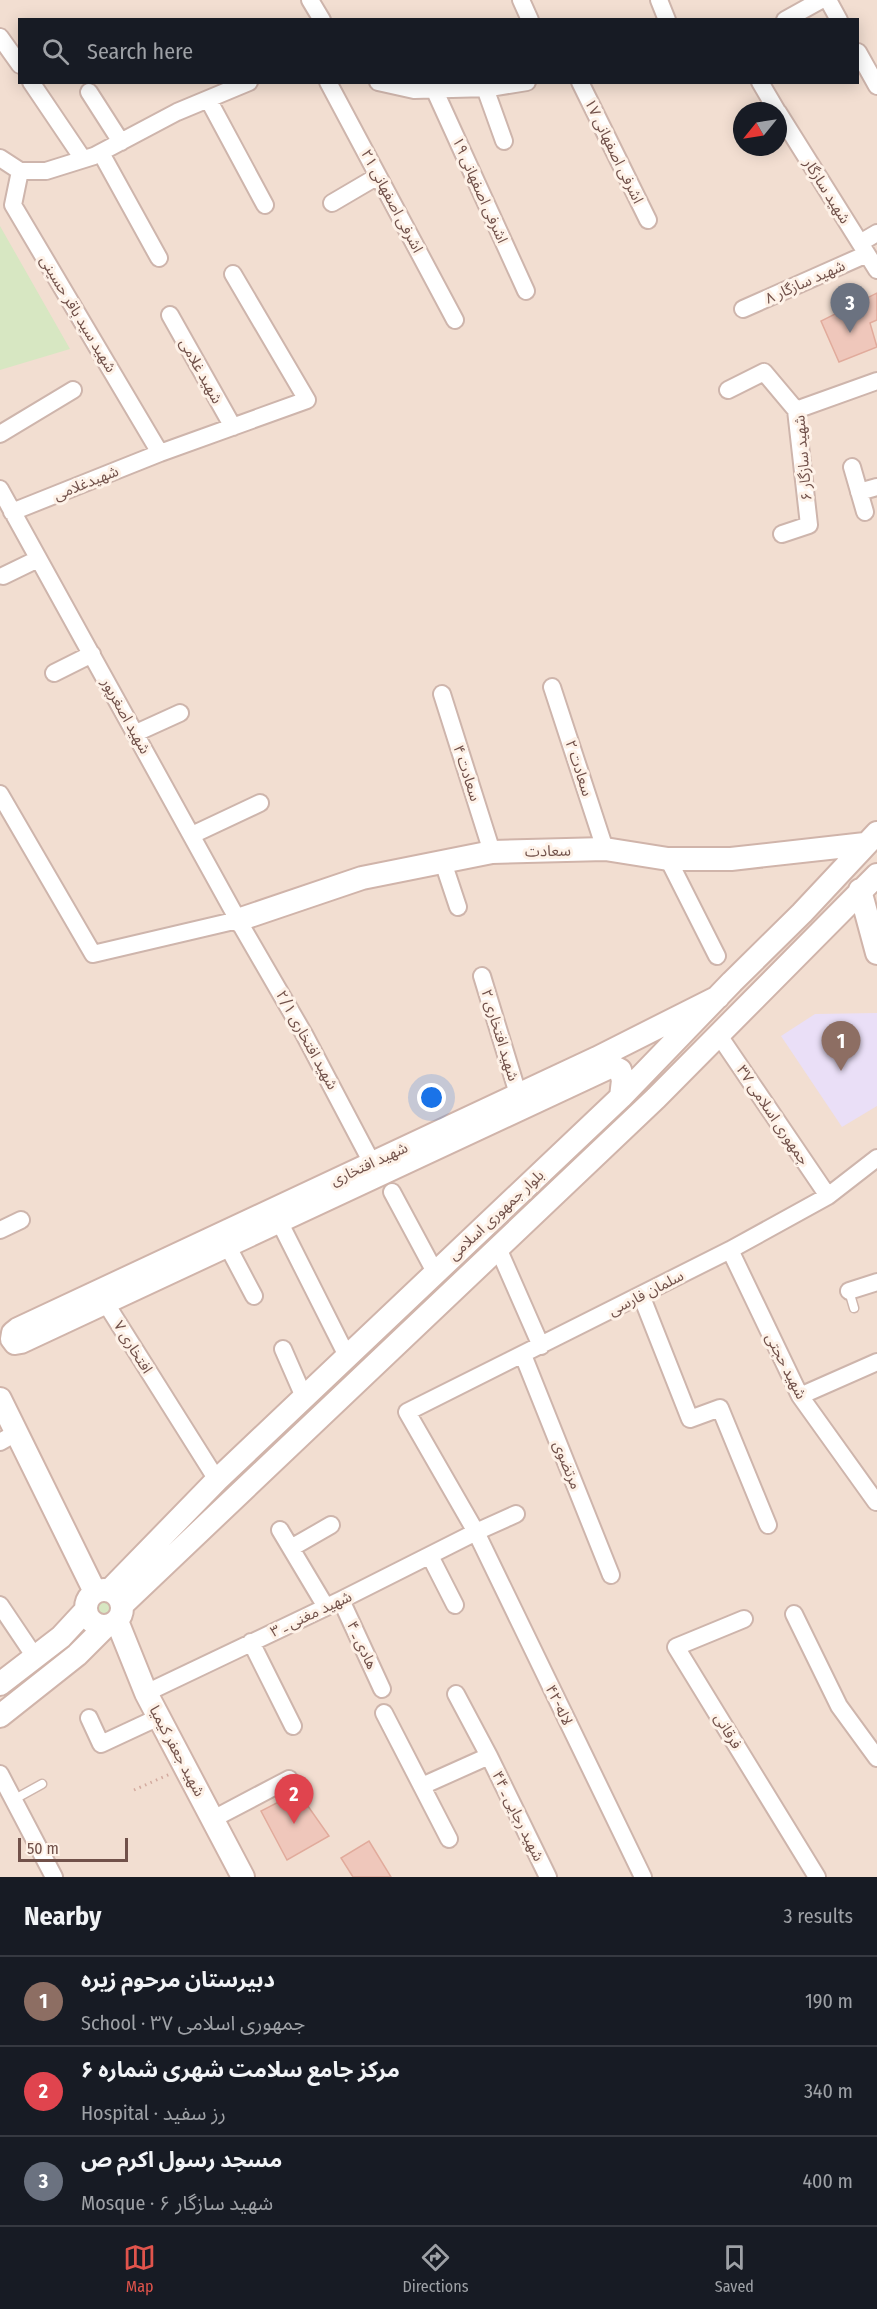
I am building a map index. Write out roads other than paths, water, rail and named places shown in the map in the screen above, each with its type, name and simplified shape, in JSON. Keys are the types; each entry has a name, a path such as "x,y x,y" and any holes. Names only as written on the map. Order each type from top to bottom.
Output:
{"street":[{"path":"310,0 321,18"},
{"path":"520,0 529,18"},
{"path":"659,0 666,18"},
{"path":"787,18 799,5 821,0"},
{"path":"828,0 838,18"},
{"path":"0,37 18,62"},
{"path":"859,53 877,86"},
{"path":"32,84 84,159"},
{"path":"0,158 20,171 46,171 100,153 177,112 244,84"},
{"name":"اشرفی اصفهانی ۲۱","path":"329,84 455,320"},
{"path":"387,84 414,90 441,87 485,88 513,84"},
{"name":"اشرفی اصفهانی ۱۷","path":"581,84 648,220"},
{"name":"شهید سازگار","path":"761,84 772,102"},
{"name":"اشرفی اصفهانی ۱۹","path":"441,87 526,291"},
{"path":"485,88 504,141"},
{"path":"89,92 121,142"},
{"path":"208,99 265,205"},
{"name":"شهید سازگار","path":"787,126 877,270"},
{"path":"100,153 159,258"},
{"name":"شهید سید باقر حسینی","path":"20,171 13,205 160,453"},
{"path":"332,203 378,176"},
{"name":"شهید سازگار ۸","path":"743,309 863,249 877,233"},
{"name":"شهیدغلامی","path":"12,512 160,453 307,400 233,274"},
{"name":"شهید غلامی","path":"170,315 233,427"},
{"path":"728,390 764,372 796,410"},
{"name":"شهید سازگار ۶","path":"782,534 809,525 796,410 877,381"},
{"path":"0,434 73,390"},
{"path":"852,467 866,512"},
{"path":"860,492 877,487"},
{"name":"شهید اصغرپور","path":"0,489 238,920"},
{"path":"3,576 38,559"},
{"path":"54,673 92,654"},
{"name":"سعادت ۲","path":"552,687 605,849"},
{"name":"سعادت ۴","path":"442,694 492,852"},
{"path":"136,733 180,713"},
{"path":"0,794 93,954 238,920"},
{"path":"192,835 260,803"},
{"name":"سعادت","path":"238,920 362,878 492,852 605,849 668,859 731,859 871,838"},
{"name":"بلوار جمهوری اسلامی","path":"0,1716 76,1655 106,1607 217,1480 621,1097 802,913 871,838"},
{"path":"668,859 717,956"},
{"path":"443,862 458,907"},
{"name":"بلوار جمهوری اسلامی","path":"0,1684 61,1637 106,1607 498,1248 656,1098 877,875"},
{"path":"860,890 877,953"},
{"path":"802,913 800,922 805,930 813,934 822,932"},
{"name":"شهید افتخاری ۲/۱","path":"238,920 304,1034 372,1162"},
{"path":"764,950 774,948 783,954 786,963 782,972"},
{"name":"شهید افتخاری ۲","path":"483,976 518,1095"},
{"name":"شهید افتخاری","path":"10,1336 372,1162 518,1095 597,1065 718,997"},
{"name":"جمهوری اسلامی ۳۷","path":"718,1034 828,1196"},
{"path":"10,1336 15,1343 21,1342 279,1221 597,1065 612,1066 620,1070 623,1080 621,1097"},
{"name":"سلمان فارسی","path":"407,1412 730,1250 828,1196 877,1158"},
{"path":"392,1192 435,1272"},
{"path":"0,1230 21,1220"},
{"path":"279,1221 347,1356"},
{"path":"227,1245 254,1296"},
{"path":"498,1248 541,1346"},
{"name":"شهید حجتی","path":"730,1250 800,1396 876,1502"},
{"path":"849,1291 877,1282"},
{"path":"641,1295 690,1419 720,1408 768,1525"},
{"name":"افتخاری ۷","path":"105,1302 217,1480"},
{"path":"284,1349 304,1397"},
{"name":"مرتضوی","path":"523,1355 611,1575"},
{"path":"800,1396 877,1362"},
{"name":"شهید جعفر کیمیا","path":"0,1400 8,1438 106,1607 146,1692 243,1877"},
{"name":"لاله-۴۲","path":"407,1412 476,1532 643,1877"},
{"name":"شهید مغنی ـ ۳","path":"146,1692 516,1514"},
{"path":"291,1548 331,1525"},
{"name":"هادی ـ ۴","path":"280,1530 291,1548 334,1603 382,1689"},
{"path":"429,1556 455,1605"},
{"path":"0,1605 35,1657"},
{"path":"794,1614 839,1706 877,1758"},
{"name":"فرقانی","path":"744,1619 676,1647 817,1877"},
{"path":"61,1637 70,1635 78,1640 76,1655"},
{"path":"251,1642 293,1726"},
{"path":"456,1694 489,1756"},
{"path":"384,1713 449,1839"},
{"path":"89,1718 101,1744 159,1717"},
{"name":"شهید رجایی ـ ۴۴","path":"422,1786 489,1756 548,1877"},
{"path":"0,1774 54,1877"},
{"path":"213,1819 289,1779"}],"lane":[{"path":"849,1291 854,1308"},
{"path":"13,1800 42,1784"}],"place":[{"name":"مسجد رسول اکرم ص","path":"850,333"},
{"name":"دبیرستان مرحوم زیره","path":"841,1071"},
{"name":"مرکز جامع سلامت شهری شماره ۶","path":"294,1824"}]}
